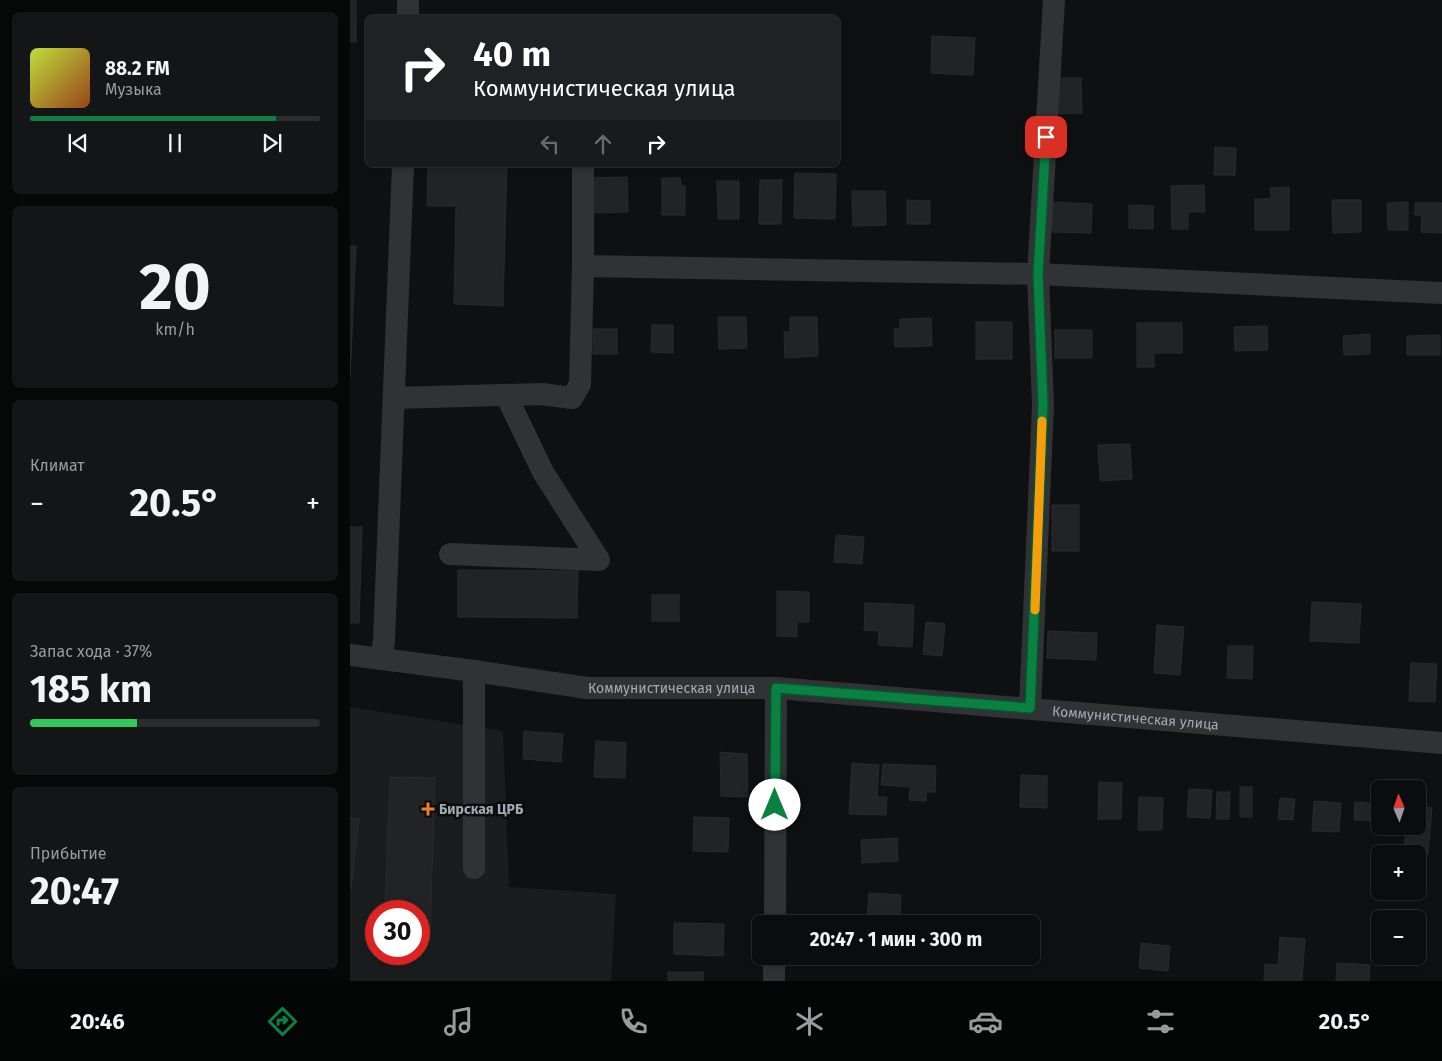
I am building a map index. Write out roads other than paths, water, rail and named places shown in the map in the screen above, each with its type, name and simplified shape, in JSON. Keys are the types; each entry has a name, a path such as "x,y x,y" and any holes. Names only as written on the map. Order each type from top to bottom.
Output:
{"street":[{"path":"408,0 408,15"},
{"path":"1030,708 1043,406 1038,274 1054,0"},
{"path":"382,659 403,167"},
{"path":"394,398 542,394 572,398 580,384 583,167"},
{"path":"583,266 1038,274 1442,293"},
{"path":"450,554 599,560 543,472 506,395"},
{"name":"Коммунистическая улица","path":"350,655 587,688 776,688 1442,743"},
{"path":"474,671 474,868"},
{"path":"775,915 776,688"},
{"path":"774,965 774,981"}],"place":[{"name":"Бирская ЦРБ","path":"428,809"}]}
